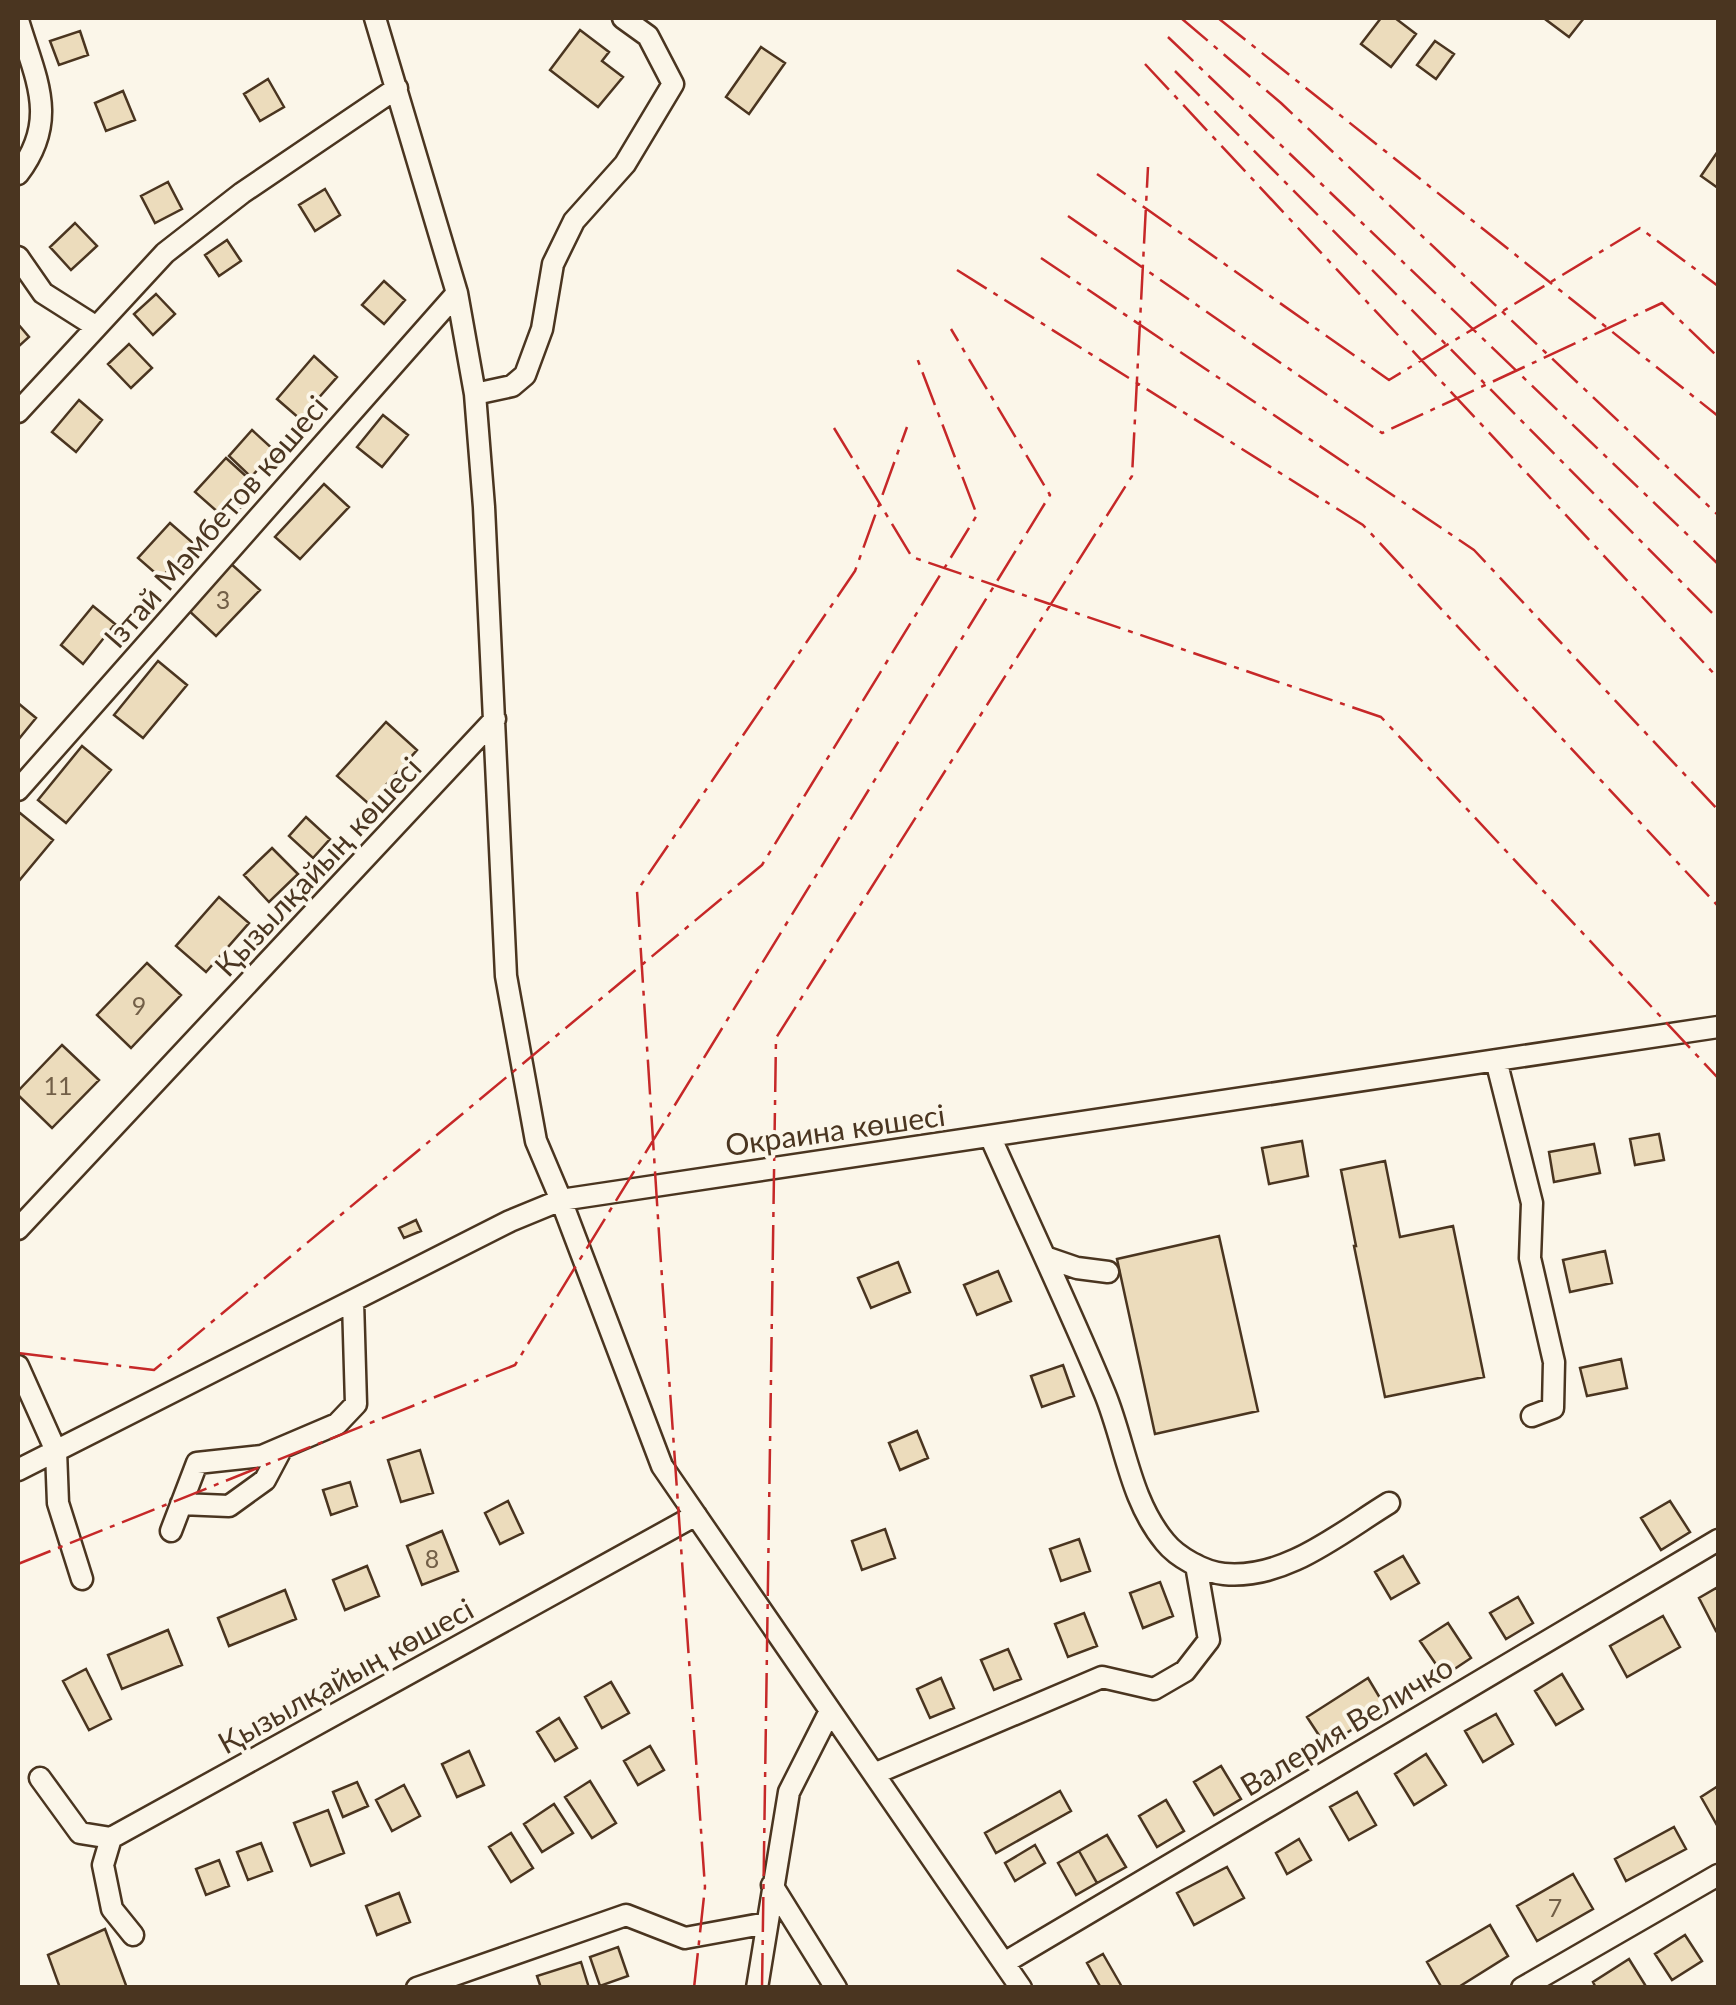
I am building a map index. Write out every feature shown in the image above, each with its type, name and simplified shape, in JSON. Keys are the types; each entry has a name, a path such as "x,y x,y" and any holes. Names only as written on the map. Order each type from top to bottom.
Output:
{"street":[{"path":"375,18 457,293 475,394 506,976 536,1141 662,1466 1021,1988"},
{"path":"475,394 512,386 525,375 542,329 553,264 574,220 624,164 673,84 648,36 623,18"},
{"path":"18,20 38,79 41,102 34,151 18,174"},
{"path":"18,412 165,254 242,193 397,88"},
{"path":"18,256 43,293 96,326"},
{"name":"Ізтай Мәмбетов көшесі","path":"18,790 457,293"},
{"name":"Қызылқайың көшесі","path":"18,1228 495,719"},
{"name":"Окраина көшесі","path":"18,1470 510,1221 561,1200 1718,1027"},
{"path":"1496,1060 1532,1202 1530,1258 1554,1362 1553,1408 1532,1416"},
{"path":"990,1136 1107,1398 1128,1469 1148,1518 1167,1545 1196,1565 1222,1574 1262,1572 1302,1556 1389,1503"},
{"path":"1045,1258 1108,1272"},
{"path":"171,1531 197,1463 262,1456 337,1424 356,1404 353,1301"},
{"path":"18,1366 56,1451 58,1503 82,1579"},
{"path":"181,1504 229,1506 265,1480 282,1448"},
{"name":"Қызылқайың көшесі","path":"111,1838 696,1515"},
{"name":"Валерия Величко","path":"1004,1963 1718,1540"},
{"path":"874,1774 1102,1676 1154,1690 1185,1670 1209,1640 1196,1565"},
{"path":"756,1988 788,1792 830,1711"},
{"path":"40,1778 80,1834 111,1838 103,1865 112,1909 133,1935"},
{"path":"1522,1988 1718,1875"},
{"path":"772,1885 836,1988"},
{"path":"418,1988 626,1915 685,1938 767,1923"}],"building":[{"path":"1381,18 1395,18 1416,34 1391,67 1361,44"},
{"path":"1546,18 1584,18 1569,37"},
{"path":"580,30 609,52 602,61 623,77 598,107 550,70"},
{"path":"80,31 88,55 59,65 50,41"},
{"path":"1435,41 1454,54 1436,79 1417,65"},
{"path":"761,47 785,63 749,114 726,97"},
{"path":"268,79 284,107 260,121 244,94"},
{"path":"123,91 135,120 106,131 95,103"},
{"path":"1718,151 1718,188 1701,176"},
{"path":"168,182 182,209 155,223 141,196"},
{"path":"325,189 340,215 315,231 299,205"},
{"path":"75,223 97,246 71,270 50,247"},
{"path":"227,240 241,261 219,276 205,255"},
{"path":"384,281 405,300 384,324 362,305"},
{"path":"156,294 175,314 153,335 134,314"},
{"path":"18,324 29,337 18,347"},
{"path":"129,344 152,368 131,388 108,364"},
{"path":"314,356 337,377 300,419 277,399"},
{"path":"79,400 102,420 76,452 52,432"},
{"path":"383,415 408,435 382,467 357,447"},
{"path":"252,430 275,451 251,477 229,456"},
{"path":"226,458 259,488 228,521 195,492"},
{"path":"324,484 349,507 300,559 275,537"},
{"path":"170,523 193,543 161,578 138,558"},
{"path":"229,562 260,590 216,636 186,608"},
{"path":"93,606 115,624 83,664 61,645"},
{"path":"158,661 187,685 143,738 114,715"},
{"path":"18,703 36,718 18,740"},
{"path":"386,722 417,750 369,804 337,776"},
{"path":"82,746 111,770 66,823 38,800"},
{"path":"20,813 53,840 18,882 18,816"},
{"path":"306,817 330,839 313,858 289,836"},
{"path":"272,848 298,874 269,902 244,875"},
{"path":"219,897 249,923 206,972 176,946"},
{"path":"147,963 181,995 131,1048 97,1015"},
{"path":"62,1045 99,1080 52,1128 18,1091"},
{"path":"1659,1134 1664,1160 1635,1165 1630,1139"},
{"path":"1302,1141 1308,1176 1269,1184 1262,1148"},
{"path":"1594,1144 1600,1173 1554,1182 1549,1152"},
{"path":"1385,1161 1400,1237 1453,1226 1484,1377 1385,1397 1341,1170"},
{"path":"416,1220 421,1231 404,1238 399,1228"},
{"path":"1219,1236 1258,1411 1155,1434 1117,1259"},
{"path":"1605,1251 1612,1283 1570,1292 1563,1260"},
{"path":"898,1262 910,1292 871,1308 858,1278"},
{"path":"998,1271 1011,1301 977,1315 964,1285"},
{"path":"1621,1359 1627,1388 1587,1396 1580,1368"},
{"path":"1063,1365 1074,1396 1042,1407 1031,1376"},
{"path":"917,1431 928,1458 900,1470 889,1443"},
{"path":"420,1450 433,1493 401,1502 388,1460"},
{"path":"350,1482 357,1506 331,1515 323,1490"},
{"path":"508,1501 523,1533 500,1544 485,1513"},
{"path":"1670,1501 1690,1532 1661,1550 1641,1518"},
{"path":"885,1529 895,1558 862,1570 852,1541"},
{"path":"442,1531 458,1571 422,1585 407,1546"},
{"path":"1079,1539 1090,1571 1061,1581 1050,1549"},
{"path":"1403,1556 1419,1583 1391,1599 1375,1572"},
{"path":"367,1566 379,1596 345,1610 333,1580"},
{"path":"1160,1582 1173,1616 1143,1628 1130,1593"},
{"path":"1718,1587 1718,1630 1716,1631 1699,1598"},
{"path":"285,1590 296,1619 229,1646 218,1618"},
{"path":"1518,1597 1533,1623 1506,1639 1490,1613"},
{"path":"1084,1613 1097,1646 1068,1657 1055,1624"},
{"path":"1663,1616 1680,1647 1627,1677 1610,1646"},
{"path":"1448,1623 1471,1658 1444,1676 1420,1641"},
{"path":"168,1630 182,1665 122,1689 108,1655"},
{"path":"1008,1649 1021,1679 994,1690 981,1660"},
{"path":"86,1669 111,1719 89,1730 63,1681"},
{"path":"1562,1674 1583,1709 1556,1725 1535,1691"},
{"path":"941,1678 954,1708 930,1718 917,1689"},
{"path":"1368,1678 1386,1708 1326,1746 1307,1717"},
{"path":"611,1682 629,1713 602,1728 585,1697"},
{"path":"1496,1714 1513,1744 1483,1762 1465,1731"},
{"path":"559,1718 577,1748 555,1761 537,1732"},
{"path":"650,1746 664,1770 638,1785 624,1761"},
{"path":"469,1751 484,1785 457,1797 442,1764"},
{"path":"1426,1754 1446,1785 1414,1805 1395,1774"},
{"path":"1221,1766 1241,1799 1214,1815 1194,1782"},
{"path":"590,1781 616,1823 592,1838 565,1797"},
{"path":"357,1782 368,1806 343,1817 333,1792"},
{"path":"404,1785 420,1816 392,1831 376,1800"},
{"path":"1718,1786 1718,1827 1701,1797"},
{"path":"1060,1791 1071,1811 996,1853 985,1833"},
{"path":"1357,1792 1376,1825 1349,1840 1330,1807"},
{"path":"1166,1800 1184,1831 1157,1847 1139,1816"},
{"path":"554,1804 573,1833 542,1852 524,1824"},
{"path":"328,1810 344,1853 311,1866 294,1823"},
{"path":"1674,1827 1686,1849 1626,1881 1615,1859"},
{"path":"511,1833 533,1868 511,1882 489,1847"},
{"path":"1107,1835 1126,1867 1097,1883 1079,1851"},
{"path":"1299,1839 1311,1860 1287,1874 1276,1853"},
{"path":"261,1843 272,1871 248,1880 237,1852"},
{"path":"1035,1845 1045,1863 1015,1881 1005,1863"},
{"path":"1079,1851 1097,1883 1076,1895 1058,1863"},
{"path":"219,1860 229,1886 206,1895 196,1869"},
{"path":"1227,1867 1244,1898 1194,1925 1177,1893"},
{"path":"1573,1874 1593,1909 1537,1941 1517,1906"},
{"path":"399,1893 410,1922 377,1935 366,1906"},
{"path":"1490,1925 1508,1956 1457,1988 1442,1988 1427,1962"},
{"path":"105,1929 127,1988 60,1988 48,1955"},
{"path":"1685,1935 1702,1961 1672,1980 1655,1954"},
{"path":"618,1947 628,1976 600,1986 590,1957"},
{"path":"1103,1954 1122,1988 1101,1988 1087,1963"},
{"path":"1629,1959 1647,1988 1596,1988 1593,1982"},
{"path":"581,1962 589,1988 541,1988 537,1976"}],"power":[{"path":"1181,18 1281,103 1718,515"},
{"path":"1218,18 1718,416"},
{"path":"1168,37 1718,564"},
{"path":"1145,64 1718,678"},
{"path":"1175,71 1718,619"},
{"path":"762,1988 776,1038 1132,476 1148,167"},
{"path":"1097,174 1389,380 1640,228 1718,286"},
{"path":"1068,216 1382,433 1662,303 1718,357"},
{"path":"1041,258 1474,550 1718,810"},
{"path":"957,270 1363,525 1718,906"},
{"path":"18,1564 515,1365 1050,495 951,329"},
{"path":"18,1353 154,1370 762,865 977,515 917,358"},
{"path":"694,1988 705,1887 637,891 855,571 907,427"},
{"path":"834,428 912,557 1381,717 1718,1078"}]}
